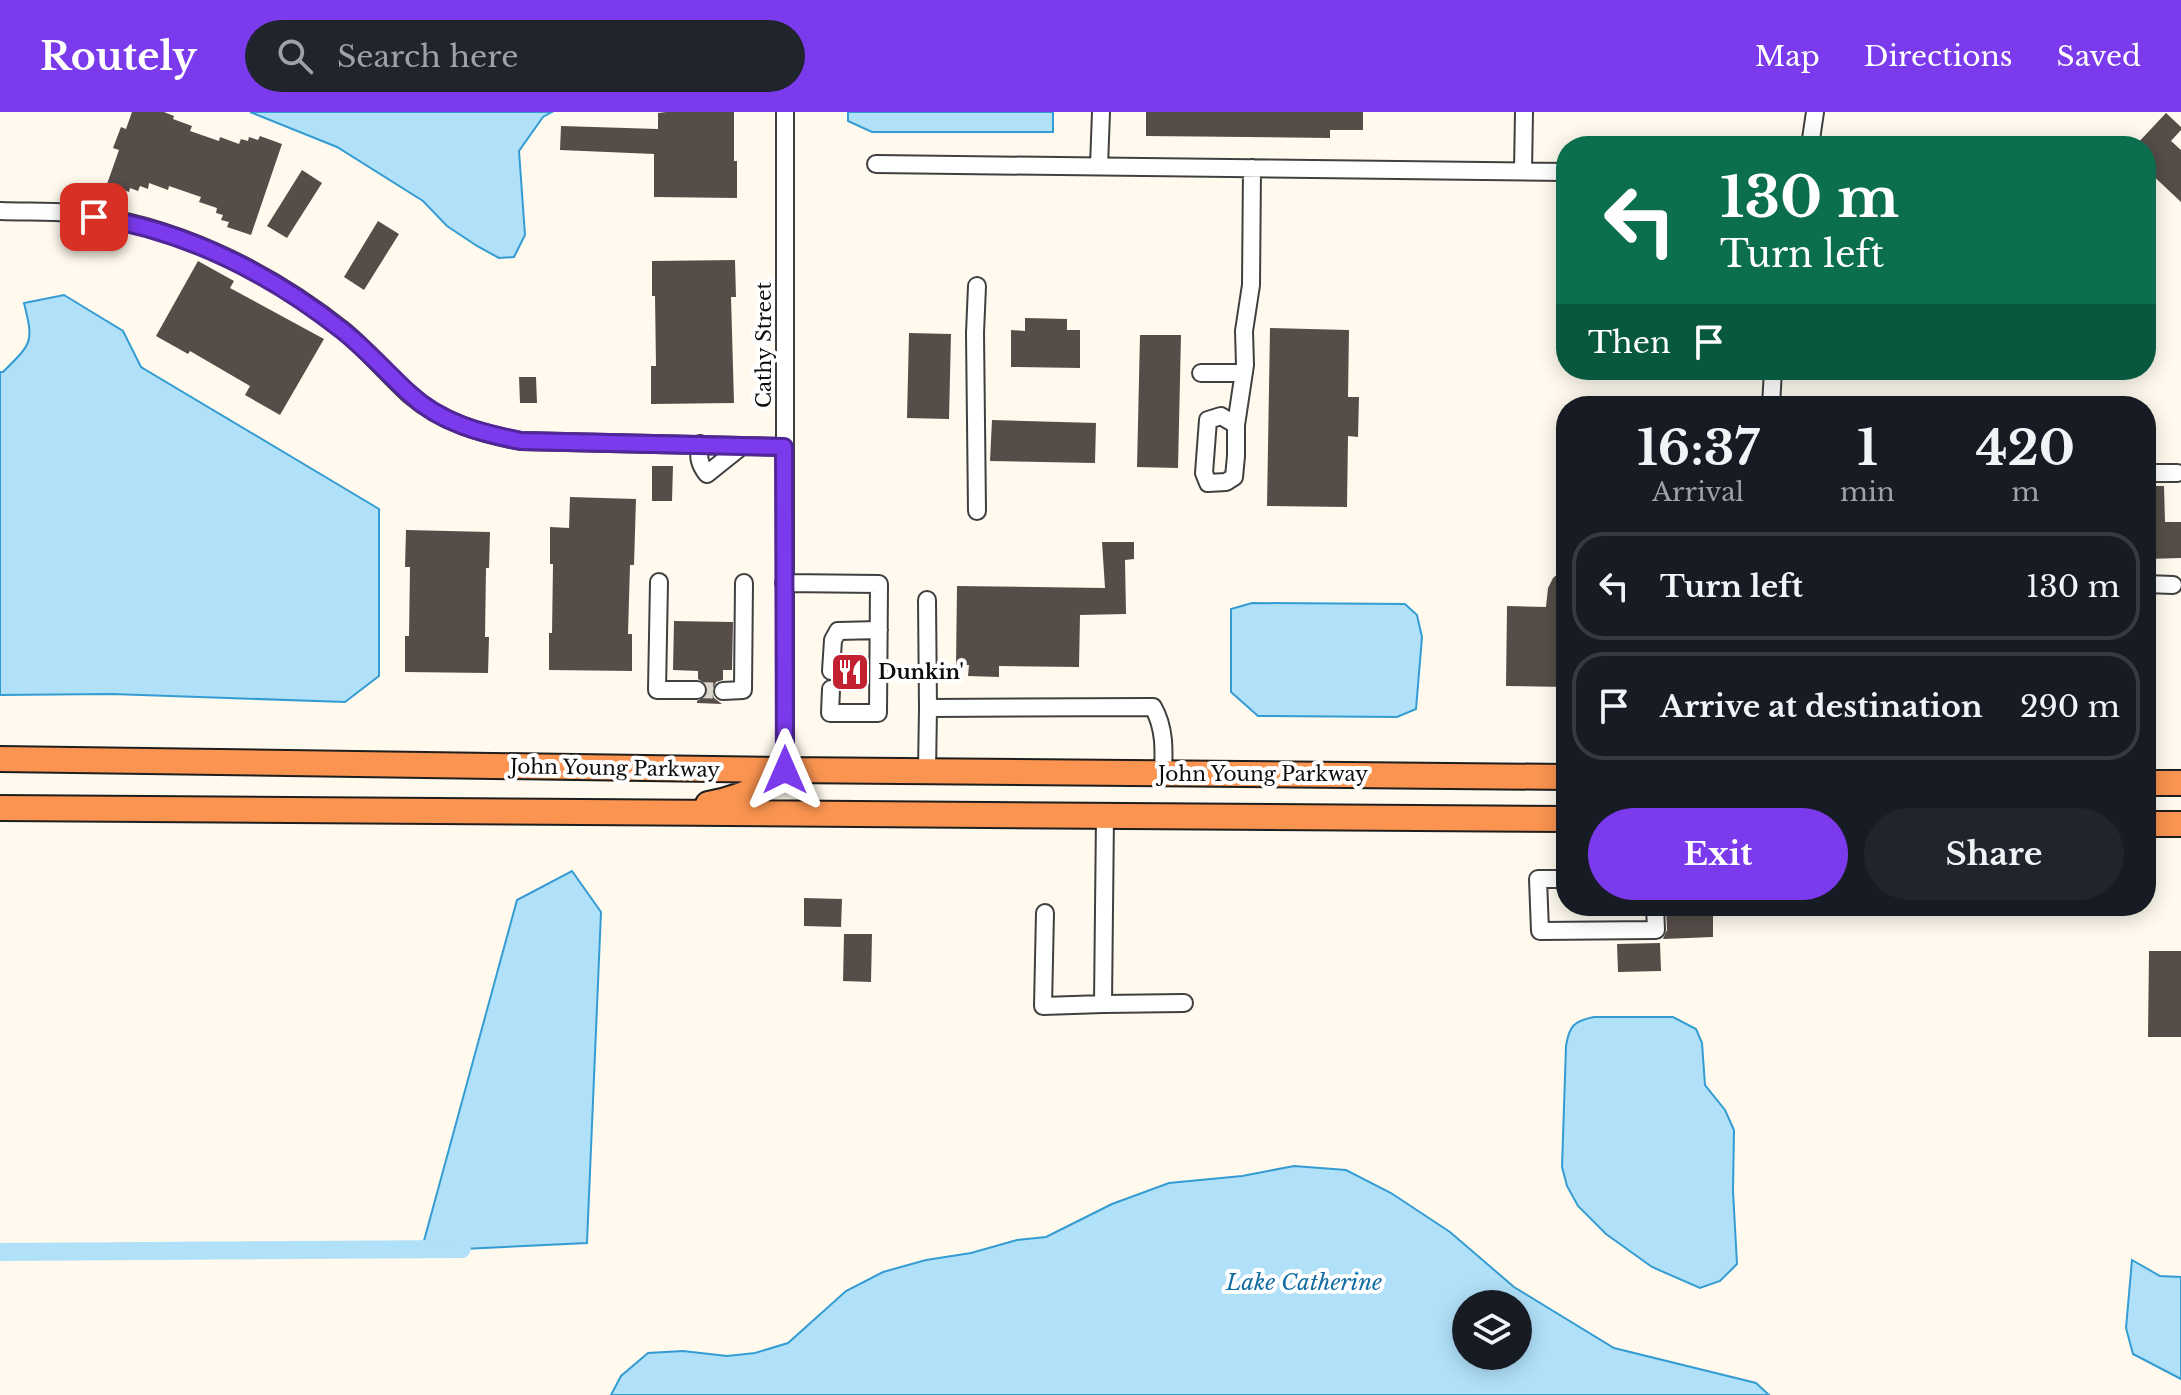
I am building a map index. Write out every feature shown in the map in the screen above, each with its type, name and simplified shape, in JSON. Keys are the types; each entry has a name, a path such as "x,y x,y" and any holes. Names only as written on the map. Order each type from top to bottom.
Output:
{"highway":[{"name":"John Young Parkway","path":"0,759 1556,777"},
{"path":"666,812 752,792 785,770"},
{"path":"2156,783 2181,783"},
{"name":"John Young Parkway","path":"0,808 1556,819"},
{"path":"2156,824 2181,824"}],"street":[{"name":"Cathy Street","path":"785,112 785,770"},
{"path":"1099,166 1101,112"},
{"path":"1523,171 1524,112"},
{"path":"1811,136 1815,112"},
{"path":"876,164 1556,172"},
{"path":"1236,425 1244,373 1244,331 1251,285 1252,168"},
{"path":"0,211 72,213 116,220 224,256 313,308 345,332 412,396 442,417 482,434 521,441 784,447"},
{"path":"977,286 977,511"},
{"path":"1201,373 1244,373"},
{"path":"700,444 698,458 707,474 742,446"},
{"path":"2156,473 2177,473"},
{"path":"659,582 657,690 697,690"},
{"path":"723,691 743,690 744,583"},
{"path":"784,583 879,584 878,713 830,713 831,689"},
{"path":"2156,584 2173,585"},
{"path":"927,600 927,772"},
{"path":"831,671 833,640 838,631 879,630"},
{"path":"928,708 1153,707 1161,720 1163,774"},
{"path":"1103,1004 1105,815"},
{"path":"1556,879 1538,879 1540,931 1656,930 1655,916"},
{"path":"1045,913 1043,1006 1184,1003"}],"water":[{"path":"250,112 552,112 543,117 519,151 525,235 514,257 499,258 447,226 423,201 337,147"},
{"path":"848,112 1053,112 1053,132 872,132 848,121"},
{"path":"64,295 123,331 141,367 379,509 379,676 345,702 112,694 0,695 0,372 20,355 28,342 29,327 24,303"},
{"path":"1252,603 1405,604 1417,615 1422,637 1416,709 1397,717 1258,716 1231,692 1231,609"},
{"path":"572,871 601,912 587,1243 422,1248 517,900"},
{"path":"1594,1017 1673,1017 1696,1029 1702,1043 1705,1085 1725,1110 1734,1130 1737,1264 1720,1281 1700,1288 1652,1267 1606,1234 1578,1206 1567,1186 1562,1167 1566,1046 1574,1026"},
{"name":"Lake Catherine","path":"1294,1166 1346,1170 1391,1193 1450,1232 1519,1290 1452,1290 1452,1370 1532,1370 1532,1298 1614,1348 1756,1383 1769,1395 611,1395 621,1376 648,1353 683,1351 727,1356 755,1353 788,1343 846,1291 883,1272 1017,1240 1046,1237 1112,1204 1169,1183 1242,1176"},
{"path":"2132,1260 2160,1276 2181,1277 2181,1379 2133,1354 2126,1328"}],"building":[{"path":"132,112 164,112 192,126 190,131 219,141 220,137 239,144 241,139 248,141 249,137 258,140 260,136 282,144 251,235 227,227 229,222 221,220 223,215 216,213 217,208 199,202 201,197 149,183 148,189 140,186 138,191 130,188 129,192 107,184 119,150 113,148 121,127 126,129"},
{"path":"734,112 737,198 654,197 654,154 560,150 561,126 658,129 658,113"},
{"path":"1146,112 1363,112 1363,130 1330,130 1330,138 1146,136"},
{"path":"2166,113 2181,127 2171,141 2181,150 2181,202 2156,178 2156,136 2144,136"},
{"path":"302,170 322,183 287,238 267,226"},
{"path":"378,221 399,234 364,290 344,277"},
{"path":"735,260 736,297 731,297 734,403 651,404 651,366 656,366 652,261"},
{"path":"198,261 234,281 230,288 324,339 280,415 245,395 250,386 190,351 188,354 156,336"},
{"path":"1025,318 1067,319 1067,330 1080,330 1080,368 1011,367 1011,330 1025,331"},
{"path":"1270,328 1349,330 1348,397 1359,397 1358,437 1348,436 1347,507 1267,506"},
{"path":"909,333 951,334 949,419 907,418"},
{"path":"1140,335 1181,335 1178,468 1137,467"},
{"path":"519,377 536,377 537,403 520,403"},
{"path":"992,420 1096,423 1095,463 990,461"},
{"path":"652,466 673,466 672,501 652,501"},
{"path":"2156,486 2164,486 2165,522 2181,522 2181,558 2156,559"},
{"path":"570,497 636,499 628,634 632,634 632,671 549,670 553,564 550,564 550,527 569,528"},
{"path":"406,530 490,532 485,637 489,637 488,673 405,672 410,567 405,567"},
{"path":"1102,542 1134,542 1134,559 1125,560 1126,614 1080,615 1079,667 999,666 999,677 968,676 969,665 956,665 957,586 1105,588"},
{"path":"1556,575 1556,687 1506,686 1507,606 1546,607 1548,588"},
{"path":"674,621 733,622 732,670 723,670 723,680 716,682 712,691 714,698 722,704 697,703 708,691 706,684 698,679 698,671 673,670"},
{"path":"804,898 842,899 841,927 804,926"},
{"path":"1666,916 1713,916 1713,937 1663,939 1667,930"},
{"path":"844,934 872,934 871,982 843,981"},
{"path":"1660,943 1661,971 1618,972 1617,944"},
{"path":"2149,951 2181,951 2181,1037 2148,1037"}],"waterway":[{"path":"0,1252 462,1249"}],"tunnel":[{"path":"697,690 723,691"}],"place":[{"name":"Dunkin'","path":"850,672"}],"route":[{"path":"94,217 167,235 224,256 269,281 345,332 412,396 442,417 482,434 521,441 784,447 785,770"}]}
